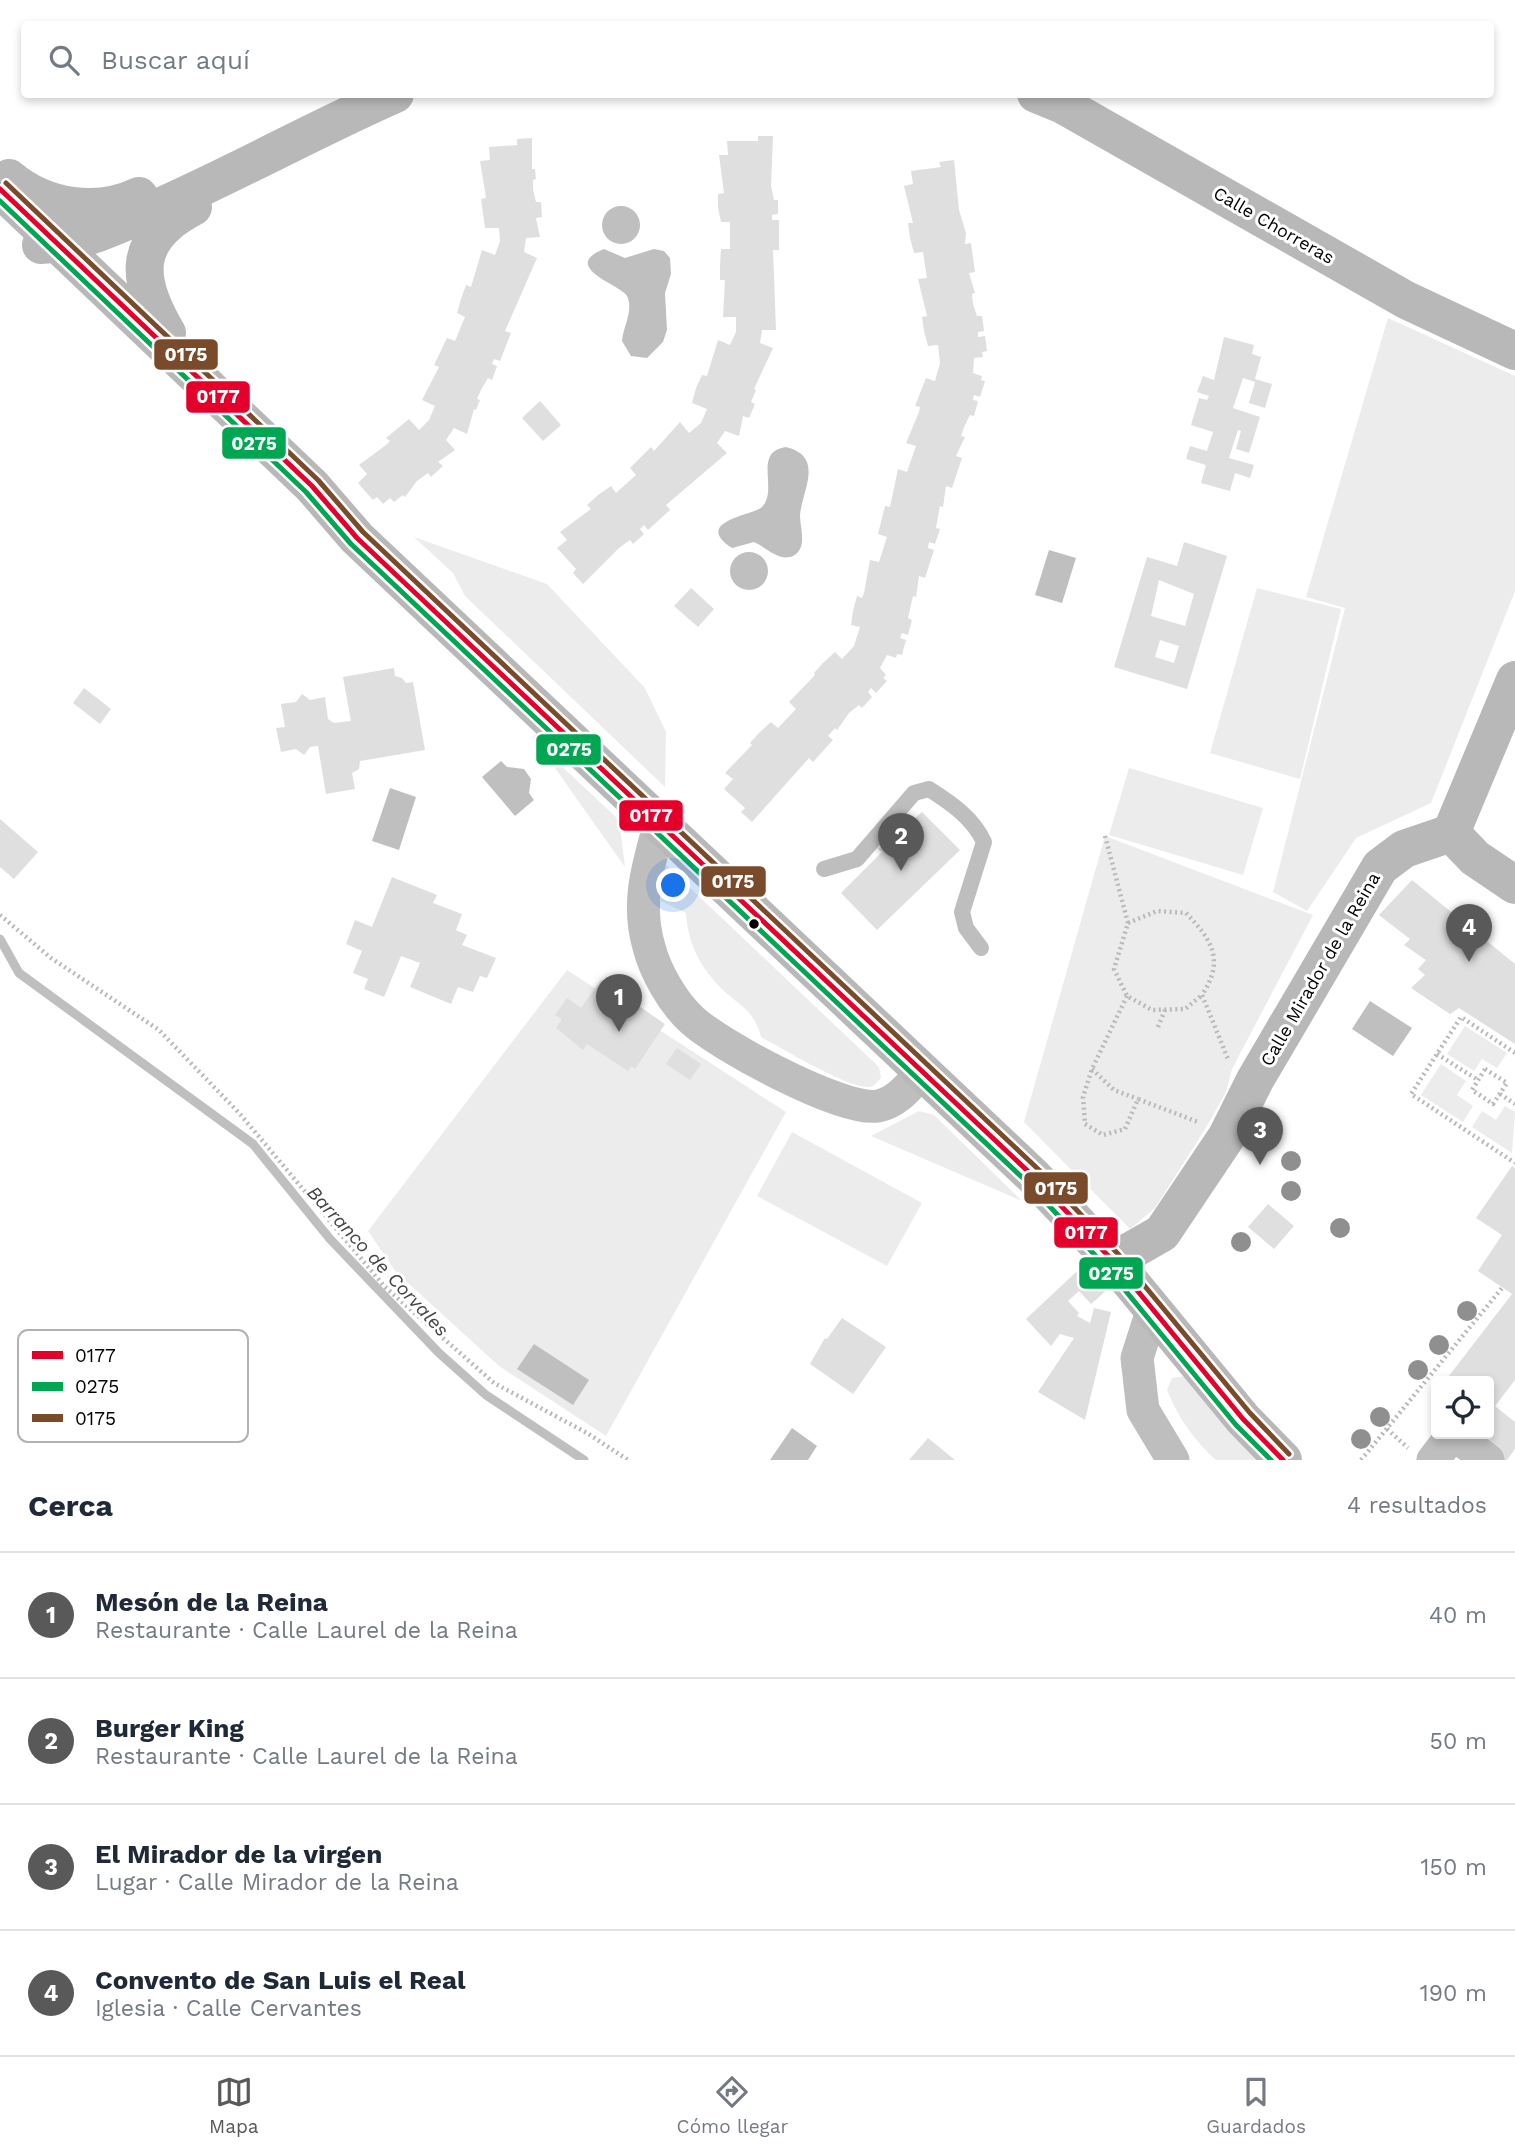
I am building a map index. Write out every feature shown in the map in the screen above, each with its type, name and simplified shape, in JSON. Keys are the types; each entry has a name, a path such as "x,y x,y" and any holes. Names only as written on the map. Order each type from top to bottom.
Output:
{"street":[{"path":"0,208 41,245 60,244 98,233 221,178 387,98"},
{"name":"Calle Chorreras","path":"1046,98 1063,105 1406,300 1515,351"},
{"path":"0,171 19,186 52,202 84,208 123,204 182,177 221,178"},
{"path":"186,363 145,289 144,260 155,236 174,217 201,203 221,178"},
{"path":"0,189 186,363 312,486 357,537 1032,1176 1114,1261 1243,1419 1283,1460"},
{"path":"0,225 302,499 357,537"},
{"path":"1515,680 1451,833 1475,858 1515,885"},
{"path":"660,823 642,887 643,919 649,950 664,982 691,1020 783,1077 853,1102 876,1107 893,1101 923,1072"},
{"name":"Calle Mirador de la Reina","path":"1114,1261 1162,1233 1227,1136 1255,1080 1380,867 1404,849 1451,833"},
{"path":"1153,1308 1137,1357 1143,1410 1173,1460"},
{"path":"1433,1460 1449,1439"},
{"path":"1460,1439 1488,1460"}],"lane":[{"path":"824,869 857,859 914,793 929,789 948,801 977,828 984,842 962,912 966,928 981,948"}],"path":[{"path":"1105,836 1128,923 1114,969 1127,996 1152,1010 1165,1010 1185,1009 1202,995 1214,972 1214,957 1207,935 1186,913 1157,911 1128,923"},
{"path":"0,915 51,958 159,1030 240,1114 385,1287 494,1383 587,1433 628,1460"},
{"path":"1202,995 1232,1069 1255,1080"},
{"path":"1127,996 1092,1069 1083,1097 1085,1124 1103,1135 1125,1129 1138,1099"},
{"path":"1158,1027 1165,1010"},
{"path":"1515,1053 1461,1017 1410,1094 1515,1163"},
{"path":"1437,1054 1478,1080"},
{"path":"1092,1069 1114,1090 1227,1136"},
{"path":"1485,1069 1507,1083 1500,1094 1493,1104 1472,1090 1485,1069"},
{"path":"1500,1094 1515,1104"},
{"path":"1361,1460 1502,1287"}],"shaded area":[{"path":"621,206 634,212 640,225 634,238 621,244 608,238 602,225 608,212"},
{"path":"604,249 625,258 654,249 664,251 670,258 671,274 665,293 667,330 663,342 647,358 631,356 622,341 629,313 627,296 590,269 588,262 592,256"},
{"path":"1388,318 1515,376 1515,591 1431,803 1356,838 1307,911 1273,892 1345,608 1306,597"},
{"path":"786,447 798,452 808,467 800,516 802,543 798,552 788,557 778,556 754,542 732,548 721,539 718,531 729,520 762,507 767,499 770,456 776,450"},
{"path":"414,537 547,584 645,688 666,732 665,787 465,596 453,573"},
{"path":"1049,550 1076,558 1062,603 1035,595"},
{"path":"749,552 762,558 768,571 762,584 749,590 736,584 730,571 736,558"},
{"path":"1257,588 1341,609 1300,779 1210,753"},
{"path":"538,744 619,820 625,867"},
{"path":"501,761 507,767 524,769 531,779 529,793 534,800 515,816 482,777"},
{"path":"1129,768 1263,808 1243,875 1109,835"},
{"path":"390,788 416,797 399,850 372,841"},
{"path":"1105,836 1313,915 1232,1069 1226,1092 1207,1126 1155,1208 1130,1229 1024,1122"},
{"path":"666,865 879,1067 881,1078 877,1083 868,1087 858,1086 761,1037 751,1016 716,983 702,965 693,946 686,913 661,901"},
{"path":"567,970 786,1112 606,1436 499,1366 396,1272 368,1231"},
{"path":"1370,1001 1412,1028 1393,1056 1352,1029"},
{"path":"1465,1026 1507,1053 1497,1068 1482,1059 1474,1071 1447,1054"},
{"path":"1441,1064 1466,1081 1457,1095 1473,1106 1463,1122 1421,1095"},
{"path":"1505,1106 1515,1112 1512,1153 1472,1127 1482,1111 1496,1120"},
{"path":"919,1111 934,1115 1022,1201 871,1136"},
{"path":"792,1132 922,1203 887,1266 757,1196"},
{"path":"534,1344 589,1380 573,1405 517,1369"},
{"path":"1185,1376 1257,1460 1216,1460 1194,1437 1176,1410 1167,1390 1172,1378"},
{"path":"792,1428 817,1446 808,1460 770,1460"}],"building":[{"path":"758,136 773,136 771,186 774,200 778,200 778,214 772,215 772,220 779,220 779,250 773,250 776,330 762,330 760,343 773,348 754,389 756,390 751,402 755,404 749,418 743,416 739,436 725,431 717,443 727,453 666,505 670,510 648,530 644,525 640,529 644,534 633,544 630,540 619,548 583,584 573,573 576,569 557,548 567,540 560,532 591,509 587,505 598,495 611,486 616,493 636,475 630,468 651,447 654,451 680,422 689,433 701,423 707,409 692,403 696,388 702,375 707,376 718,340 730,345 736,332 736,317 723,317 725,280 720,280 721,249 730,249 730,222 721,222 718,208 718,194 724,193 719,155 728,155 727,141 758,141"},
{"path":"532,138 532,169 535,169 536,179 533,180 533,189 536,202 541,202 542,217 536,218 540,237 526,238 524,252 537,258 505,331 511,333 500,361 494,359 492,364 497,366 492,380 488,378 481,390 467,434 454,428 446,440 455,450 438,462 443,466 431,477 428,473 417,481 405,497 403,495 394,502 390,498 383,504 377,497 373,500 358,483 367,474 359,465 386,445 390,441 386,438 409,419 419,430 429,420 435,406 422,400 439,367 434,365 447,338 455,341 465,317 457,313 461,299 466,285 471,287 482,250 495,255 500,241 499,228 485,228 481,199 486,198 480,161 490,160 489,147 517,145 517,139"},
{"path":"954,160 959,210 966,233 965,244 971,243 975,272 969,273 975,293 972,294 973,304 977,316 982,316 984,331 978,332 978,337 985,336 987,351 982,352 983,357 974,358 973,373 982,376 981,380 985,381 980,397 974,395 973,400 978,401 974,416 970,415 961,436 965,437 956,456 962,458 952,488 946,486 936,528 940,529 935,544 929,542 928,548 934,550 925,578 919,576 916,597 913,596 908,618 912,620 908,635 902,633 900,638 906,640 902,655 897,654 896,658 887,655 880,668 887,681 876,693 871,688 868,692 872,697 862,708 859,705 849,713 837,730 835,728 828,736 833,740 813,762 809,758 752,822 741,812 745,808 724,789 733,779 725,773 771,722 778,728 796,709 789,702 823,663 835,652 842,659 854,646 860,627 851,625 857,596 862,598 864,593 870,560 879,562 887,537 878,534 885,506 890,507 898,469 907,472 916,446 906,443 919,412 920,407 915,406 926,378 935,381 940,363 938,345 928,346 924,331 922,317 927,316 918,279 927,278 923,252 914,253 910,238 908,223 913,223 904,186 913,184 911,171 941,167 939,162"},
{"path":"1224,337 1254,345 1252,354 1261,357 1255,379 1272,384 1265,408 1249,403 1255,382 1243,378 1233,408 1260,417 1249,453 1236,449 1241,431 1238,430 1229,458 1254,465 1250,478 1235,473 1230,491 1201,483 1206,465 1186,459 1190,446 1207,451 1213,432 1191,425 1199,398 1207,400 1209,396 1197,392 1203,376 1214,380"},
{"path":"540,401 561,425 543,441 522,418"},
{"path":"1184,542 1227,556 1187,689 1114,667 1147,557 1177,566","holes":["1159,580 1194,594 1185,626 1151,616","1160,640 1179,646 1174,663 1155,657"]},
{"path":"691,588 714,609 698,627 674,606"},
{"path":"394,668 395,676 406,683 413,682 425,750 360,761 359,769 352,773 355,789 326,794 318,746 310,747 304,755 296,749 281,752 276,728 285,727 281,704 296,702 302,694 310,700 325,697 328,719 334,723 351,721 343,677"},
{"path":"84,688 111,709 100,724 73,703"},
{"path":"922,812 960,850 877,930 841,893 882,852 878,849 888,838 891,842 905,829 901,825 911,816 914,819"},
{"path":"0,819 38,852 14,879 0,867"},
{"path":"392,877 437,895 433,903 462,914 456,930 467,935 462,945 496,958 487,978 480,976 473,992 458,987 451,1004 410,987 420,963 401,956 384,997 364,989 368,979 353,973 362,951 346,944 355,920 372,927"},
{"path":"1412,880 1515,964 1515,1044 1459,1008 1450,1014 1411,988 1425,975 1418,969 1426,960 1404,945 1410,939 1379,915"},
{"path":"601,980 665,1024 635,1069 631,1066 628,1071 587,1044 583,1050 556,1028 562,1019 555,1015 567,998 581,1008"},
{"path":"677,1048 701,1064 690,1080 666,1064"},
{"path":"1512,1166 1515,1168 1515,1380 1495,1406 1515,1422 1515,1449 1507,1460 1498,1460 1470,1439 1494,1439 1494,1376 1449,1376 1512,1294 1478,1271 1502,1235 1476,1218"},
{"path":"1268,1204 1294,1226 1274,1249 1248,1227"},
{"path":"1090,1259 1109,1288 1091,1304 1079,1291 1068,1301 1079,1313 1077,1316 1090,1323 1094,1308 1111,1312 1085,1420 1038,1392 1074,1338 1060,1334 1051,1346 1026,1319"},
{"path":"842,1318 886,1347 853,1394 810,1364 825,1338 827,1339"},
{"path":"928,1438 955,1460 909,1460"}],"waterway":[{"name":"Barranco de Corvales","path":"0,939 19,973 253,1144 330,1239 439,1353 486,1395 584,1460"}],"transit line":[{"name":"0175","path":"6,183 318,480 363,532 1039,1170 1119,1255 1250,1413 1289,1454"},
{"name":"0177","path":"0,189 312,486 357,538 1033,1176 1113,1261 1243,1419 1283,1460"},
{"name":"0275","path":"0,201 306,492 351,544 1027,1182 1106,1267 1236,1425 1271,1460"}],"place":[{"name":"Burger King","path":"901,871"},
{"name":"Convento de San Luis el Real","path":"1469,962"},
{"name":"Mesón de la Reina","path":"619,1032"},
{"name":"El Mirador de la virgen","path":"1260,1165"}]}
